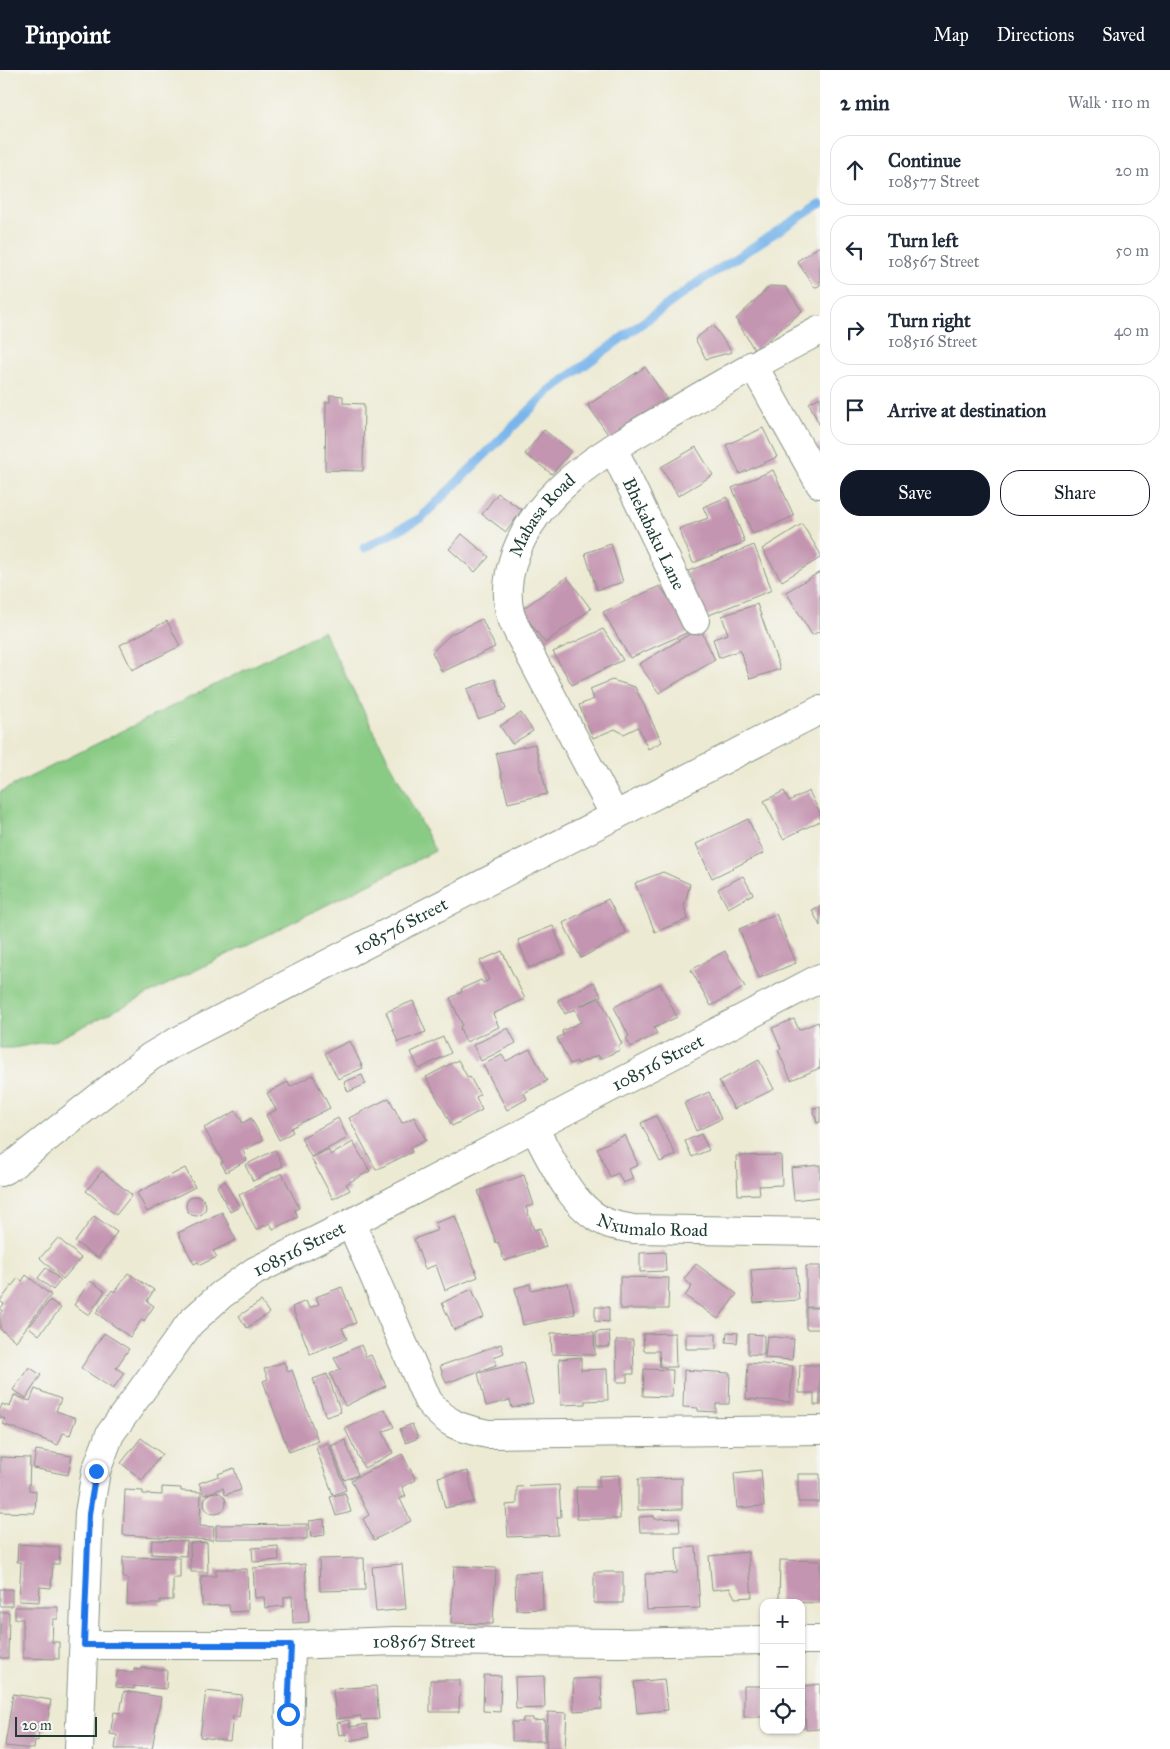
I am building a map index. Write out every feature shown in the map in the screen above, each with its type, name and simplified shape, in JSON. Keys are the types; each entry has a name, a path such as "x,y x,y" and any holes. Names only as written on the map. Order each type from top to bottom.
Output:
{"street":[{"name":"Mabasa Road","path":"615,816 519,634 510,613 509,573 516,552 528,526 557,492 578,473 613,448 753,365 820,330"},
{"path":"753,365 820,484"},
{"name":"Bhekabaku Lane","path":"613,448 695,620"},
{"name":"108576 Street","path":"0,1172 10,1167 150,1057 820,710"},
{"name":"108516 Street","path":"79,1749 89,1514 96,1471 110,1434 190,1323 221,1295 255,1271 352,1223 820,978"},
{"name":"Nxumalo Road","path":"534,1128 575,1199 589,1212 609,1224 633,1229 820,1232"},
{"path":"352,1223 428,1402 441,1417 462,1429 488,1434 820,1430"},
{"name":"108567 Street","path":"84,1645 291,1645 395,1642 620,1643 760,1640"},
{"path":"805,1640 820,1640"},
{"path":"291,1645 295,1748"}],"green space":[{"path":"323,631 435,851 56,1040 13,1048 0,1048 0,792"}],"building":[{"path":"820,246 820,285 815,288 797,261"},
{"path":"770,286 786,287 802,311 755,351 736,319"},
{"path":"713,325 732,352 706,359 695,339"},
{"path":"645,367 668,401 611,439 588,405"},
{"path":"330,395 343,396 343,403 364,404 363,471 325,470 326,402 330,402"},
{"path":"820,397 820,426 809,403"},
{"path":"763,428 777,457 740,474 726,445"},
{"path":"544,430 571,451 552,474 525,454"},
{"path":"820,443 820,465 811,449"},
{"path":"696,447 713,475 678,496 661,467"},
{"path":"773,470 794,516 753,534 732,488"},
{"path":"498,493 522,510 506,532 482,514"},
{"path":"727,497 745,542 693,563 679,529 708,518 703,507"},
{"path":"802,524 820,553 820,558 782,581 762,549"},
{"path":"462,534 489,557 475,572 449,549"},
{"path":"611,544 623,582 597,590 585,553"},
{"path":"754,545 772,590 704,617 686,572"},
{"path":"820,572 820,631 812,635 786,592"},
{"path":"567,577 591,609 545,643 521,610"},
{"path":"660,586 691,631 630,658 603,612"},
{"path":"757,604 780,669 750,679 740,650 719,658 713,639 728,634 722,616"},
{"path":"482,619 495,647 442,672 432,652 451,634"},
{"path":"167,621 180,646 132,670 120,645"},
{"path":"700,628 715,660 659,693 639,664"},
{"path":"603,629 623,660 572,685 553,652"},
{"path":"495,679 506,709 478,719 467,689"},
{"path":"612,680 635,687 662,742 648,749 638,727 624,734 615,729 593,738 579,705 594,699 590,689"},
{"path":"521,713 533,731 512,744 500,726"},
{"path":"535,744 547,794 508,803 496,753"},
{"path":"784,791 789,801 809,791 820,813 820,821 783,839 764,801"},
{"path":"748,819 764,853 712,878 696,844"},
{"path":"663,872 690,884 684,906 688,919 655,932 635,883"},
{"path":"743,876 753,894 728,908 718,889"},
{"path":"608,899 626,933 581,958 563,923"},
{"path":"820,906 820,926 812,910"},
{"path":"776,914 796,963 759,978 739,929"},
{"path":"553,926 564,954 529,968 518,940"},
{"path":"502,951 525,999 493,1014 499,1027 466,1042 460,1028 462,1024 450,998 462,992 461,989 481,980 483,983 489,980 480,961"},
{"path":"725,951 745,987 711,1006 691,970"},
{"path":"594,982 601,996 580,1006 600,998 622,1044 618,1046 620,1050 600,1059 598,1055 578,1064 577,1061 570,1064 557,1038 563,1035 562,1031 581,1022 575,1009 565,1014 558,1000"},
{"path":"660,984 677,1017 654,1028 657,1034 631,1047 626,1038 629,1036 614,1007"},
{"path":"413,1001 426,1032 398,1042 386,1012"},
{"path":"794,1019 799,1030 818,1022 820,1027 820,1068 791,1080 778,1050 781,1049 772,1028"},
{"path":"508,1028 516,1043 481,1061 473,1045"},
{"path":"443,1037 451,1053 419,1069 411,1052"},
{"path":"350,1041 363,1068 338,1079 325,1053"},
{"path":"530,1049 547,1081 524,1093 527,1099 507,1110 483,1065 502,1055 506,1061"},
{"path":"458,1060 480,1095 476,1097 482,1110 452,1126 426,1077"},
{"path":"759,1060 774,1089 734,1109 719,1081"},
{"path":"313,1075 330,1108 291,1128 293,1132 279,1140 266,1115 276,1110 267,1093 288,1082 290,1087"},
{"path":"362,1075 366,1084 348,1092 344,1082"},
{"path":"709,1092 721,1119 696,1131 684,1103"},
{"path":"389,1098 402,1123 414,1117 426,1140 410,1148 412,1152 376,1170 349,1118"},
{"path":"820,1107 820,1122 817,1123 813,1108"},
{"path":"236,1111 243,1123 251,1118 263,1140 243,1151 247,1160 226,1172 221,1163 223,1162 204,1128"},
{"path":"656,1116 676,1155 660,1162 641,1123"},
{"path":"338,1118 348,1138 311,1157 301,1138"},
{"path":"701,1134 709,1150 692,1157 685,1141"},
{"path":"625,1135 638,1165 629,1169 633,1179 623,1183 618,1173 610,1177 597,1148"},
{"path":"353,1142 370,1171 346,1184 350,1190 333,1199 311,1158 328,1150 331,1155"},
{"path":"275,1150 283,1166 253,1181 245,1165"},
{"path":"781,1155 782,1185 759,1186 760,1194 738,1195 736,1156"},
{"path":"820,1165 820,1197 794,1200 791,1168"},
{"path":"185,1168 195,1187 147,1212 137,1193"},
{"path":"102,1171 132,1195 116,1215 86,1191"},
{"path":"282,1173 299,1208 295,1210 298,1217 273,1229 270,1223 256,1230 239,1195"},
{"path":"524,1175 534,1205 526,1207 534,1230 540,1228 546,1247 504,1261 478,1191"},
{"path":"225,1181 239,1207 230,1212 217,1186"},
{"path":"196,1196 203,1199 206,1206 203,1213 196,1216 189,1213 186,1206 189,1199"},
{"path":"222,1212 236,1240 213,1251 217,1257 200,1265 198,1262 194,1264 178,1233"},
{"path":"94,1216 117,1232 98,1258 75,1242"},
{"path":"455,1216 478,1277 445,1290 436,1265 425,1269 414,1239 438,1230 435,1223"},
{"path":"58,1238 81,1258 63,1279 40,1258"},
{"path":"665,1252 666,1271 640,1272 640,1253"},
{"path":"696,1264 737,1294 718,1319 685,1296 692,1286 684,1279"},
{"path":"806,1266 820,1266 820,1307 806,1307"},
{"path":"796,1267 799,1300 754,1303 751,1270"},
{"path":"46,1268 61,1280 53,1290 38,1278"},
{"path":"128,1273 154,1290 147,1301 154,1306 144,1321 142,1319 130,1337 96,1313 112,1290 114,1292"},
{"path":"26,1275 51,1295 16,1341 0,1329 0,1314 2,1311 0,1309 4,1304 0,1301 18,1278 22,1281"},
{"path":"620,1277 669,1278 668,1309 620,1309"},
{"path":"90,1281 105,1291 89,1315 74,1305"},
{"path":"568,1283 575,1314 523,1325 515,1288 530,1284 531,1290"},
{"path":"342,1287 356,1323 342,1328 347,1339 310,1354 292,1307 306,1301 309,1308 319,1304 316,1297"},
{"path":"472,1289 484,1317 454,1330 442,1303"},
{"path":"50,1300 61,1308 39,1335 29,1327"},
{"path":"261,1301 269,1313 247,1328 239,1316"},
{"path":"595,1307 609,1307 609,1322 595,1321"},
{"path":"806,1308 820,1308 820,1329 806,1329"},
{"path":"609,1331 610,1347 597,1347 596,1332"},
{"path":"594,1332 595,1355 552,1354 551,1333"},
{"path":"727,1332 738,1333 737,1343 726,1342"},
{"path":"104,1333 129,1349 116,1368 124,1373 113,1389 81,1368"},
{"path":"675,1333 676,1367 660,1367 659,1351 644,1351 643,1334"},
{"path":"686,1334 716,1334 716,1349 686,1349"},
{"path":"748,1334 764,1335 764,1355 748,1354"},
{"path":"767,1336 794,1339 792,1360 765,1358"},
{"path":"616,1340 633,1340 634,1374 627,1374 627,1382 617,1382"},
{"path":"501,1344 504,1353 494,1357 496,1365 446,1383 440,1366"},
{"path":"361,1345 366,1357 371,1355 386,1386 345,1406 330,1374 340,1369 334,1358"},
{"path":"581,1357 581,1370 607,1369 608,1400 585,1401 585,1404 561,1405 559,1359"},
{"path":"284,1362 288,1372 292,1370 318,1441 289,1452 263,1381 268,1379 264,1369"},
{"path":"523,1362 533,1403 512,1408 510,1400 486,1406 478,1373"},
{"path":"748,1363 793,1366 790,1402 746,1399"},
{"path":"800,1365 820,1365 820,1405 814,1405 814,1393 799,1393"},
{"path":"29,1367 41,1375 26,1398 13,1390"},
{"path":"644,1369 673,1370 672,1397 643,1396"},
{"path":"684,1370 730,1373 729,1404 716,1404 716,1412 698,1411 698,1408 683,1407"},
{"path":"327,1374 341,1412 326,1417 313,1379"},
{"path":"35,1389 61,1399 56,1411 76,1418 70,1435 63,1433 58,1445 3,1424 5,1419 0,1417 2,1404 10,1407 14,1395 30,1401"},
{"path":"385,1409 394,1427 383,1432 393,1453 364,1468 345,1429"},
{"path":"412,1424 418,1438 406,1443 400,1429"},
{"path":"141,1438 162,1454 142,1480 121,1463"},
{"path":"345,1440 358,1475 344,1480 331,1446"},
{"path":"328,1443 346,1490 333,1495 316,1448"},
{"path":"36,1450 72,1456 68,1475 33,1468"},
{"path":"402,1454 416,1480 402,1487 406,1496 400,1499 411,1521 374,1540 363,1519 369,1515 351,1480"},
{"path":"0,1457 30,1458 29,1490 36,1491 35,1513 0,1512"},
{"path":"234,1468 241,1490 225,1495 223,1488 204,1495 199,1483"},
{"path":"761,1470 764,1506 737,1508 734,1473"},
{"path":"468,1471 474,1502 445,1508 438,1477"},
{"path":"798,1474 820,1474 820,1502 798,1502"},
{"path":"619,1475 620,1519 577,1519 576,1487 599,1487 599,1476"},
{"path":"682,1478 682,1509 638,1510 638,1479"},
{"path":"559,1485 561,1517 557,1517 558,1535 508,1537 506,1505 517,1504 517,1487"},
{"path":"162,1487 181,1488 181,1491 201,1492 200,1526 214,1527 213,1540 123,1535 125,1490 143,1491 143,1494 162,1495"},
{"path":"215,1492 225,1499 226,1503 219,1513 215,1514 205,1507 204,1503 211,1493"},
{"path":"345,1493 351,1512 336,1516 330,1497"},
{"path":"654,1516 654,1519 679,1518 680,1532 640,1532 639,1517"},
{"path":"324,1519 325,1535 311,1537 309,1521"},
{"path":"307,1524 307,1539 216,1539 216,1525"},
{"path":"152,1540 187,1541 186,1556 151,1554"},
{"path":"207,1542 208,1572 191,1572 190,1543"},
{"path":"18,1544 60,1547 59,1564 53,1564 51,1588 40,1587 39,1602 19,1601 21,1562 17,1562"},
{"path":"278,1546 279,1560 253,1562 252,1548"},
{"path":"696,1547 700,1608 647,1610 645,1574 677,1573 676,1548"},
{"path":"748,1552 752,1597 735,1598 730,1588 712,1590 709,1556"},
{"path":"123,1557 180,1558 180,1578 173,1578 173,1600 160,1600 160,1604 127,1604 128,1578 123,1578"},
{"path":"364,1558 365,1590 320,1591 319,1559"},
{"path":"780,1560 820,1561 820,1603 805,1603 805,1599 779,1599"},
{"path":"305,1564 309,1622 293,1623 292,1596 284,1597 284,1606 265,1608 264,1597 255,1598 253,1568"},
{"path":"402,1564 406,1609 376,1612 372,1567"},
{"path":"454,1566 496,1568 493,1624 451,1623"},
{"path":"216,1569 247,1569 248,1611 230,1612 229,1605 202,1606 201,1576 216,1576"},
{"path":"542,1572 543,1609 516,1610 515,1573"},
{"path":"594,1572 623,1572 623,1603 594,1603"},
{"path":"0,1589 12,1589 12,1606 0,1606"},
{"path":"15,1607 58,1607 58,1619 53,1619 52,1642 59,1642 59,1659 23,1658 23,1619 15,1619"},
{"path":"0,1612 9,1612 8,1658 0,1658"},
{"path":"142,1668 167,1670 166,1689 134,1686 134,1689 116,1687 117,1671 134,1673 134,1669 141,1670"},
{"path":"484,1675 501,1676 500,1712 483,1711"},
{"path":"544,1676 545,1708 516,1709 515,1677"},
{"path":"601,1678 602,1709 574,1711 573,1679"},
{"path":"664,1679 668,1710 637,1713 634,1682"},
{"path":"430,1680 460,1680 459,1712 430,1712"},
{"path":"820,1684 820,1729 806,1730 805,1686"},
{"path":"376,1686 379,1719 361,1720 361,1716 336,1719 333,1689"},
{"path":"744,1686 760,1686 760,1717 744,1717"},
{"path":"124,1691 161,1697 152,1749 115,1749 117,1735 110,1734 114,1712 120,1713"},
{"path":"206,1691 242,1695 239,1717 233,1716 230,1741 200,1737"},
{"path":"13,1694 51,1700 46,1730 39,1729 38,1741 35,1740 34,1749 5,1746"},
{"path":"548,1712 567,1713 565,1749 546,1749"},
{"path":"523,1718 533,1718 533,1721 545,1720 545,1741 512,1741 512,1722 523,1722"},
{"path":"349,1720 350,1727 367,1724 369,1737 347,1741 346,1734 339,1735 337,1723"}],"waterway":[{"path":"364,548 421,518 549,391 700,281 820,204"}],"route":[{"path":"96,1471 89,1514 84,1645 291,1645 288,1714"}]}
